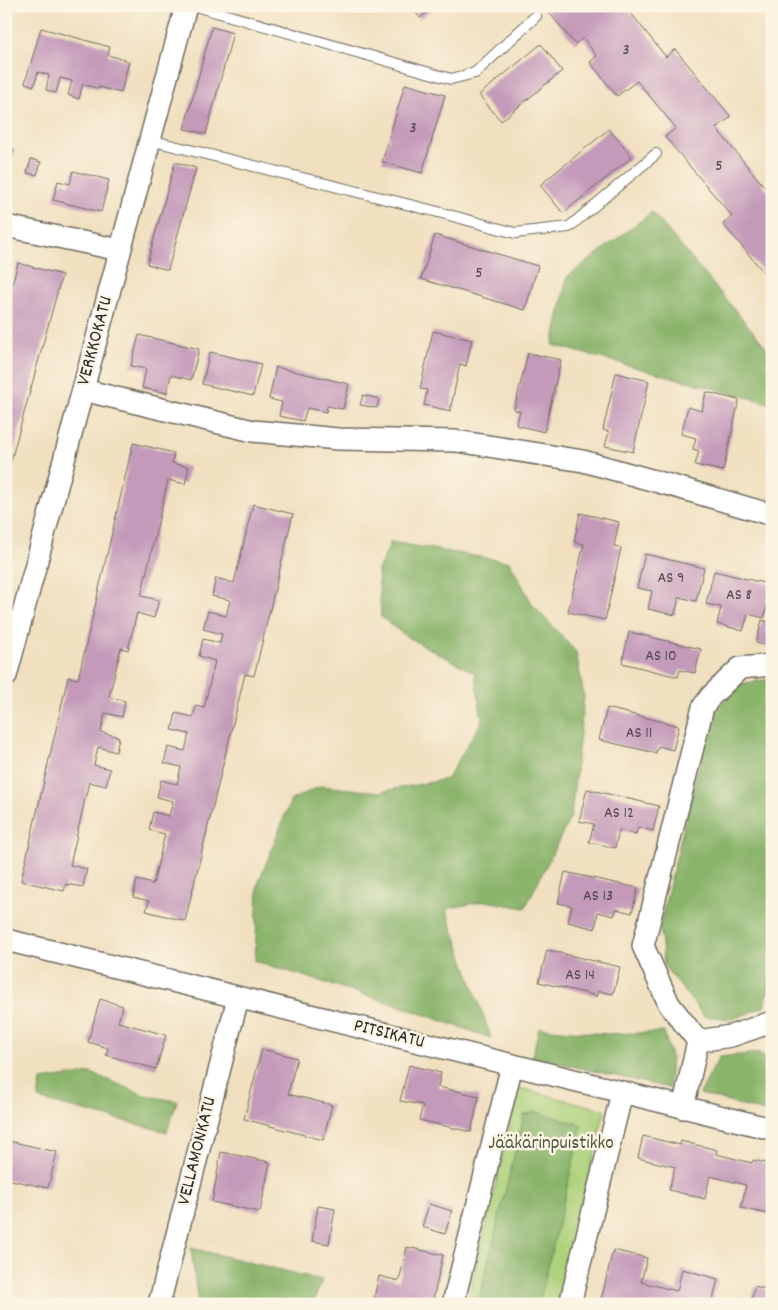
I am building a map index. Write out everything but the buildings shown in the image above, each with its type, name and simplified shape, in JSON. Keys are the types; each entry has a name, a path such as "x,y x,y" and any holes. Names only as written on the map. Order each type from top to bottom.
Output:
{"street":[{"name":"VERKKOKATU","path":"6,676 186,6"},
{"path":"6,226 120,250"},
{"path":"83,390 253,431 338,439 456,441 583,461 772,515"},
{"path":"698,1041 669,1004 643,946 703,707 711,696 740,668 772,665"},
{"name":"PITSIKATU","path":"6,940 772,1129"},
{"name":"VELLAMONKATU","path":"159,1304 238,998"},
{"path":"698,1041 731,1036 772,1022"},
{"path":"683,1108 698,1041"},
{"path":"453,1304 512,1065"},
{"path":"570,1304 622,1093"}],"lane":[{"path":"195,6 451,79 475,72 536,16"},
{"path":"150,140 515,233 569,227 656,154"}],"green space":[{"path":"652,212 772,354 772,404 553,345 567,277"},
{"path":"391,542 510,562 532,604 576,652 584,697 571,816 525,908 485,901 446,909 491,1038 391,1003 255,961 258,884 291,800 321,786 379,792 447,779 482,721 475,673 406,636 381,617 378,570"},
{"path":"772,680 772,978 764,1007 733,1019 704,1016 664,966 660,924 711,715 740,684"},
{"path":"539,1028 606,1034 664,1032 671,1057 669,1088 532,1057"},
{"path":"760,1053 772,1064 772,1114 700,1094 719,1057"},
{"path":"91,1073 147,1096 177,1101 167,1132 38,1099 41,1080"},
{"name":"Jääkärinpuistikko","path":"519,1088 605,1110 557,1304 467,1304"},
{"name":"Jääkärinpuistikko","path":"536,1112 582,1125 539,1304 478,1304 524,1115"},
{"path":"191,1248 322,1280 313,1304 198,1304"}]}
